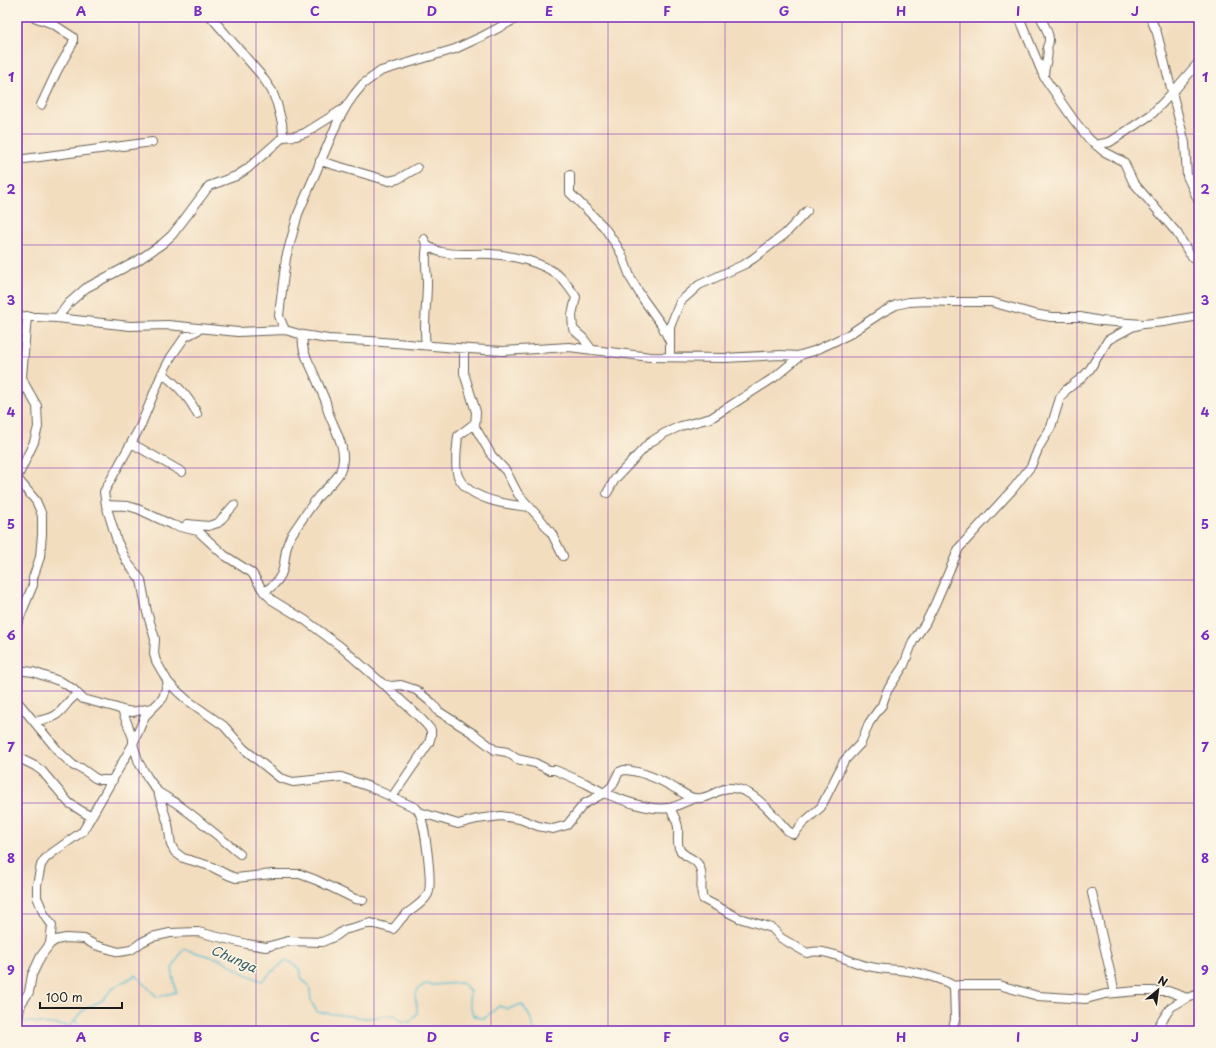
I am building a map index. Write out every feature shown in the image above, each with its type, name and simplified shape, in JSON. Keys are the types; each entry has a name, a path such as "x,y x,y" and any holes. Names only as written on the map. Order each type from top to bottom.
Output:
{"street":[{"path":"34,17 53,24 73,37 73,43 57,71 41,105"},
{"path":"211,17 261,75 272,91 282,123 283,137"},
{"path":"285,330 279,316 286,258 298,214 320,161 346,108 363,84 381,71 455,49 519,17"},
{"path":"1019,17 1044,76 1073,119 1089,138 1103,151 1124,162 1133,182 1178,233 1189,254 1199,264"},
{"path":"1041,17 1050,37 1050,42 1047,47 1049,54 1044,68 1044,76"},
{"path":"1150,17 1157,33 1185,143 1187,176 1199,202"},
{"path":"1096,145 1110,142 1152,114 1199,62"},
{"path":"57,318 82,290 137,261 162,244 177,229 209,186 236,176 247,169 283,137 296,136 305,133 346,108"},
{"path":"17,160 152,142"},
{"path":"320,161 389,181 398,179 417,168"},
{"path":"570,175 570,193 604,227 617,246 631,279 661,324 670,342"},
{"path":"670,357 670,327 680,302 699,285 745,264 754,258 785,234 807,211"},
{"path":"426,345 424,333 427,277 425,256 426,243 440,252 507,256 540,265 558,276 569,287 576,298 572,315 573,329 583,338 592,350"},
{"path":"17,316 57,318 130,326 168,325 238,332 285,330 303,335 328,339 426,345 464,349 503,351 569,346 650,357 732,358 802,355 821,349 848,335 881,313 896,305 909,302 992,302 1050,317 1080,317 1101,321 1143,324"},
{"path":"17,624 33,585 33,578 40,557 42,534 42,516 36,501 17,478 34,442 38,427 37,406 23,381 22,371 27,316"},
{"path":"385,684 391,686 401,685 416,690 432,703 438,711 474,734 495,750 507,752 517,760 535,763 549,770 555,770 604,793 647,806 670,808 695,798 709,796 730,788 746,792 754,796 788,831 794,834 820,807 844,761 860,743 869,723 882,705 887,691 904,665 913,641 925,624 935,604 959,548 1031,466 1051,427 1060,398 1066,390 1084,376 1090,369 1108,340 1132,326 1199,316"},
{"path":"17,1031 21,1004 29,992 32,975 41,956 50,944 56,940 66,938 84,940 119,952 131,950 142,942 162,934 192,931 266,947 288,941 322,942 336,936 344,930 371,923 393,929 402,918 424,900 428,894 430,886 423,828 419,812 416,808 370,786 341,777 293,782 280,778 244,749 224,726 176,691 168,682 156,661 154,654 155,639 147,612 141,580 127,562 117,540 106,505 104,492 140,426 162,373 171,356 185,336 200,329"},
{"path":"264,592 278,582 284,568 290,538 319,496 334,481 340,472 343,460 337,431 315,376 304,355 302,345 303,335"},
{"path":"464,349 464,373 476,412 475,427 492,456 506,471 518,494 542,520 552,534 563,556"},
{"path":"606,493 615,479 649,444 665,433 681,426 711,418 775,377 802,355"},
{"path":"162,373 180,388 197,414"},
{"path":"17,399 23,381"},
{"path":"475,423 458,436 456,454 458,476 466,487 481,497 530,507"},
{"path":"131,443 182,472"},
{"path":"106,505 128,506 138,509 172,525 198,531 224,555 252,573 264,592 272,600 305,620 324,634 385,684 398,698 415,712 431,730 430,743 392,797"},
{"path":"172,525 190,524 208,526 218,523 234,505"},
{"path":"17,670 27,670 42,674 62,682 73,689 83,699 122,710 132,712 152,708"},
{"path":"50,944 52,926 44,914 37,897 37,885 42,865 45,859 83,830 133,744 145,716 163,698 168,682"},
{"path":"35,722 54,716 62,711 71,697 78,694"},
{"path":"17,702 74,766 81,768 100,780 113,780"},
{"path":"122,710 133,738 133,744 142,769 158,792 168,824 171,845 175,852 183,858 210,866 236,878 272,874 300,874 350,896 363,900"},
{"path":"17,757 42,771 69,803 91,817"},
{"path":"419,812 458,824 496,815 525,820 538,826 553,829 567,825 584,804 604,793 612,786 619,772 624,770 641,773 695,798"},
{"path":"158,792 196,818 240,854"},
{"path":"670,808 678,825 678,846 680,851 697,862 700,867 702,874 703,898 739,918 772,928 781,938 807,953 812,951 827,953 867,966 887,970 914,972 946,981 954,986 999,985 1038,996 1086,999 1105,994 1163,991 1192,996"},
{"path":"1092,893 1115,993"},
{"path":"952,1031 955,1020 954,986"},
{"path":"1155,1031 1171,1007 1192,996 1199,988"}],"waterway":[{"name":"Chunga","path":"20,1021 70,1026 83,1010 103,1000 112,988 136,975 157,997 176,992 172,969 183,949 223,960 241,972 262,981 286,960 297,967 302,980 308,984 310,988 311,1000 317,1012 366,1018 395,1015 401,1021 410,1022 417,1013 415,996 418,989 425,984 432,985 459,983 464,984 470,992 469,1000 473,1015 479,1018 485,1018 499,1006 508,1009 522,1004 532,1020 534,1031"},
{"path":"75,1020 84,1031"},
{"name":"Chunga","path":"552,1031 557,1028 562,1031"}]}
